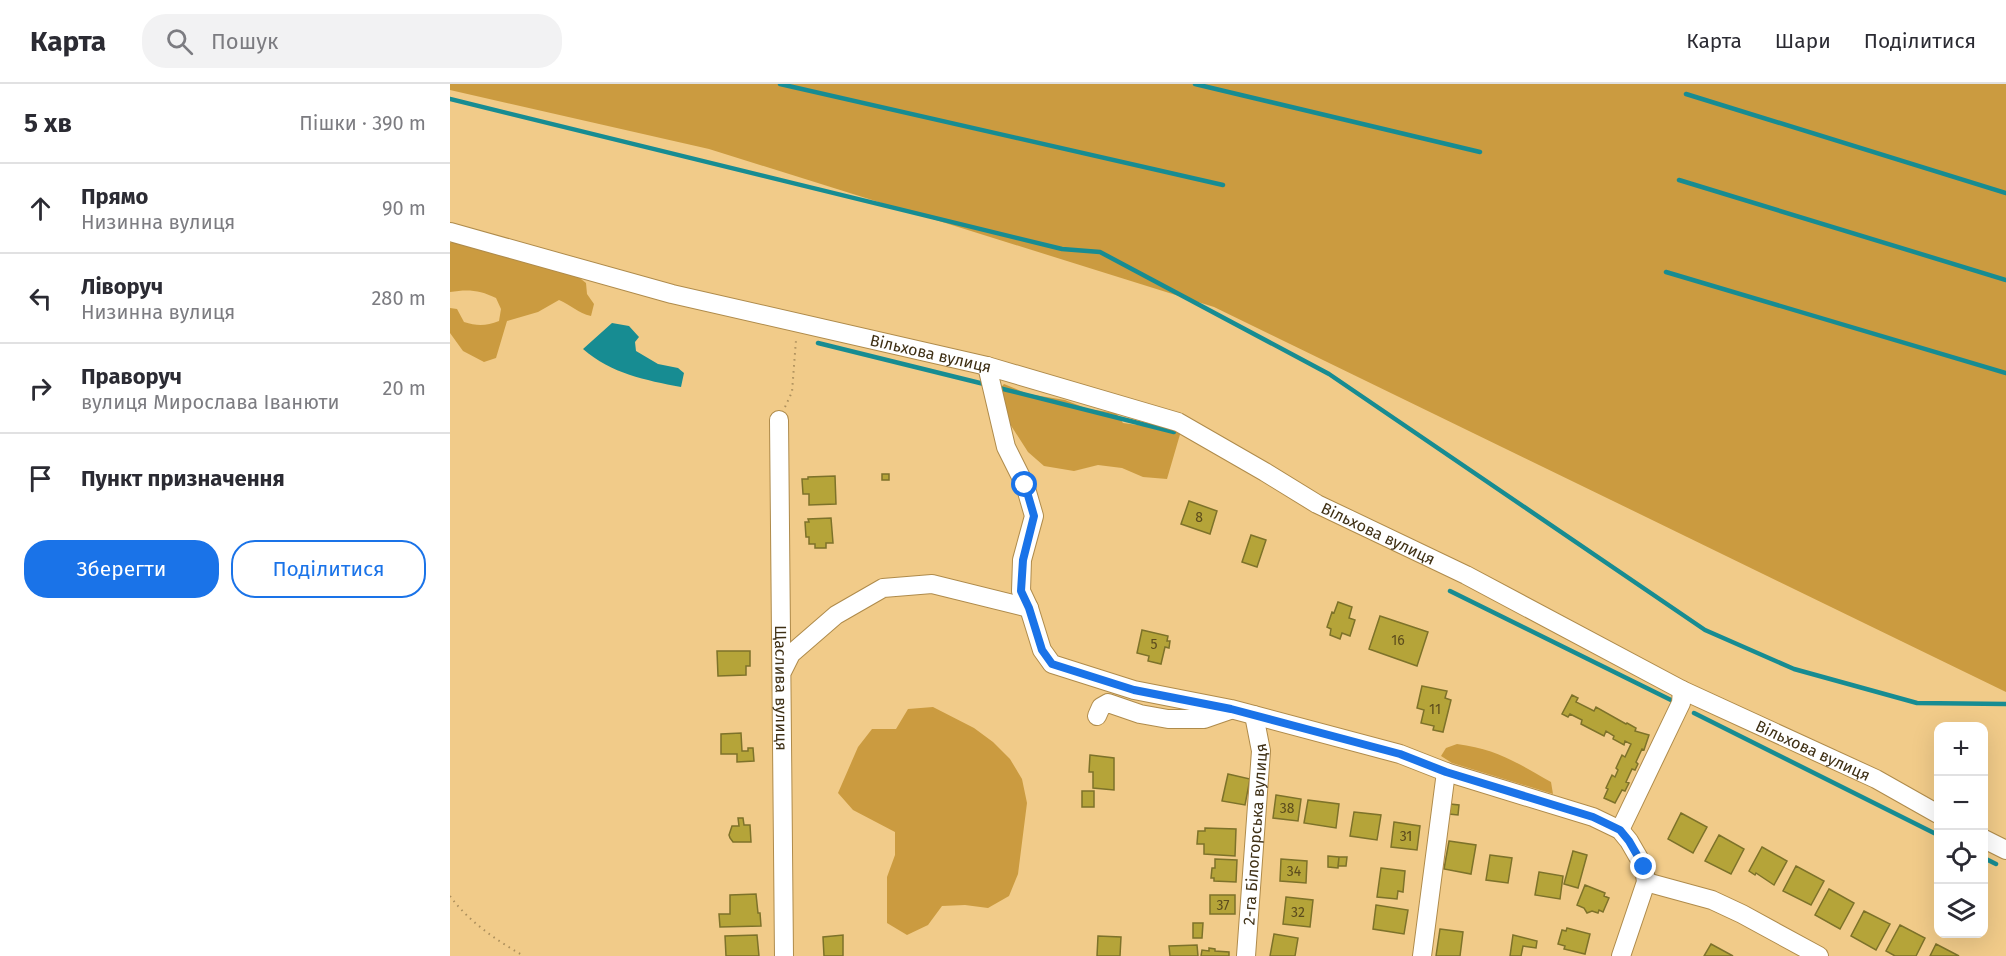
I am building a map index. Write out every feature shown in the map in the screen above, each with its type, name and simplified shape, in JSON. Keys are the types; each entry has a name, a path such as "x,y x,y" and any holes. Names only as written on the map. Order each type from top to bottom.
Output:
{"street":[{"name":"Вільхова вулиця","path":"450,232 672,294 987,366 1178,422 1317,504 1466,575 1682,690 1876,779 1934,812"},
{"path":"987,366 1006,447 1025,485 1034,516 1023,560 1021,591 1029,608 1042,650 1052,664 1134,690 1231,709 1400,754 1446,772 1593,817 1620,830 1644,867 1646,882 1621,956"},
{"name":"Щаслива вулиця","path":"779,420 784,956"},
{"path":"782,672 791,654 836,615 883,588 932,584 1029,608"},
{"path":"1620,830 1681,704 1682,690"},
{"path":"1097,716 1101,707 1107,703 1140,714 1177,720 1204,719 1231,709"},
{"name":"2-га Білогорська вулиця","path":"1246,956 1261,752 1254,715"},
{"path":"1422,956 1446,772"},
{"path":"1988,841 2006,850"},
{"path":"1646,882 1712,900 1819,956"}],"path":[{"path":"779,420 792,392 795,322"},
{"path":"451,898 476,922 505,945 524,956"}],"shaded area":[{"path":"450,84 2006,84 2006,692 1214,307 709,149 450,90"},
{"path":"450,243 458,243 576,275 586,283 587,294 594,304 591,316 559,300 538,312 507,321 496,358 484,362 463,351 450,333 450,308 457,309 464,322 482,325 499,321 501,309 496,298 485,293 468,290 450,292"},
{"path":"1004,384 1028,394 1065,400 1088,409 1116,413 1123,423 1181,431 1167,479 1143,477 1122,468 1098,465 1074,471 1044,466 1028,452 1001,410 999,389"},
{"path":"933,707 974,728 1010,759 1022,779 1027,803 1018,874 1009,896 988,908 965,905 942,906 928,925 907,935 887,923 887,877 895,855 895,832 853,810 838,793 858,747 872,729 896,729 908,709"},
{"path":"1457,744 1484,749 1517,763 1551,782 1553,794 1452,763 1441,756 1446,748"}],"water":[{"path":"612,323 629,326 639,337 635,342 636,351 658,364 678,368 684,373 681,387 629,375 594,358 583,349"}],"building":[{"path":"882,474 889,474 889,480 882,480"},
{"path":"835,476 836,504 809,505 809,494 803,494 802,479"},
{"path":"1189,501 1217,511 1210,534 1181,524"},
{"path":"831,518 833,543 826,543 826,548 815,548 815,544 809,544 805,522 809,522 808,519"},
{"path":"1251,535 1266,540 1257,567 1242,562"},
{"path":"1338,602 1352,607 1349,618 1355,620 1350,636 1342,633 1340,639 1330,635 1331,629 1327,627"},
{"path":"1380,616 1428,632 1417,666 1369,649"},
{"path":"1142,630 1168,636 1169,648 1165,647 1161,664 1148,661 1149,656 1137,653"},
{"path":"717,651 750,651 750,666 746,666 746,675 718,676"},
{"path":"1422,686 1447,691 1445,698 1451,700 1443,732 1433,730 1434,726 1421,723 1424,710 1417,708"},
{"path":"1572,695 1578,698 1576,702 1594,711 1596,707 1636,728 1635,731 1649,735 1644,750 1642,749 1636,762 1638,764 1635,770 1632,769 1626,782 1629,783 1625,791 1622,790 1615,803 1604,798 1608,789 1606,788 1612,775 1615,777 1622,755 1625,757 1631,744 1625,741 1624,745 1613,739 1614,736 1606,731 1604,736 1581,724 1582,720 1570,714 1568,717 1562,714"},
{"path":"741,733 742,751 753,748 754,761 737,762 737,754 721,754 721,734"},
{"path":"1090,755 1114,758 1114,790 1093,788 1093,772 1089,772"},
{"path":"1228,774 1250,779 1245,805 1222,801"},
{"path":"1082,791 1094,791 1094,807 1082,807"},
{"path":"1276,795 1301,799 1298,821 1273,818"},
{"path":"1308,800 1339,804 1336,828 1304,823"},
{"path":"1450,804 1459,805 1458,815 1449,814"},
{"path":"1354,812 1381,815 1377,840 1350,836"},
{"path":"1681,813 1707,827 1693,853 1668,839"},
{"path":"738,818 743,818 744,825 750,825 751,842 733,842 730,838 732,826 739,826"},
{"path":"1394,822 1420,826 1417,850 1391,847"},
{"path":"1205,828 1236,829 1235,856 1204,854 1204,844 1197,844 1198,831 1205,831"},
{"path":"1719,835 1744,849 1731,874 1705,861"},
{"path":"1449,841 1476,845 1471,874 1444,869"},
{"path":"1762,847 1787,861 1774,885 1749,871"},
{"path":"1573,851 1587,855 1578,888 1564,884"},
{"path":"1490,855 1512,858 1508,883 1486,880"},
{"path":"1328,856 1339,857 1338,868 1328,867"},
{"path":"1339,857 1347,857 1346,866 1338,866"},
{"path":"1215,859 1237,860 1236,882 1214,881 1214,878 1211,878 1212,868 1215,868"},
{"path":"1281,859 1307,861 1306,883 1280,881"},
{"path":"1796,866 1824,881 1811,905 1783,891"},
{"path":"1381,868 1405,871 1403,892 1398,891 1397,899 1377,897"},
{"path":"1539,872 1563,876 1560,899 1535,895"},
{"path":"1585,885 1605,893 1604,896 1609,898 1603,912 1599,910 1598,913 1592,911 1587,913 1584,908 1577,905"},
{"path":"1829,889 1854,903 1840,929 1815,915"},
{"path":"756,894 761,926 720,927 719,914 730,914 730,895"},
{"path":"1210,895 1235,895 1235,914 1210,914"},
{"path":"1286,897 1313,900 1310,927 1283,924"},
{"path":"1376,905 1408,910 1404,934 1373,929"},
{"path":"1864,911 1890,924 1876,950 1851,936"},
{"path":"1193,923 1203,923 1202,938 1193,938"},
{"path":"1900,925 1925,938 1916,956 1895,956 1886,951"},
{"path":"1567,928 1590,934 1585,954 1564,949 1565,946 1558,944 1562,930 1566,931"},
{"path":"1440,929 1463,932 1460,956 1436,956"},
{"path":"1274,934 1298,938 1295,956 1270,956"},
{"path":"757,935 759,956 726,956 725,936"},
{"path":"843,935 843,956 824,956 823,937"},
{"path":"1513,935 1537,941 1536,948 1523,946 1521,956 1510,956"},
{"path":"1098,936 1121,937 1120,956 1097,956"},
{"path":"1711,944 1733,956 1704,956"},
{"path":"1936,944 1959,956 1930,956"},
{"path":"1197,945 1198,956 1170,956 1169,946"},
{"path":"1209,948 1229,952 1229,956 1201,956 1202,950 1209,951"}],"waterway":[{"path":"780,84 1223,185"},
{"path":"1195,84 1480,152"},
{"path":"1686,94 2006,193"},
{"path":"450,99 1062,249 1100,252 1329,374 1705,630 1794,669 1917,703 2006,704"},
{"path":"1679,180 2006,280"},
{"path":"1666,272 2006,373"},
{"path":"818,343 984,384"},
{"path":"999,388 1174,432"},
{"path":"1450,591 1675,702"},
{"path":"1694,713 1934,833"},
{"path":"1988,860 1996,864"}],"route":[{"path":"1025,485 1034,516 1023,560 1021,591 1029,608 1042,650 1052,664 1134,690 1231,709 1400,754 1446,772 1593,817 1620,830 1644,867"}]}
